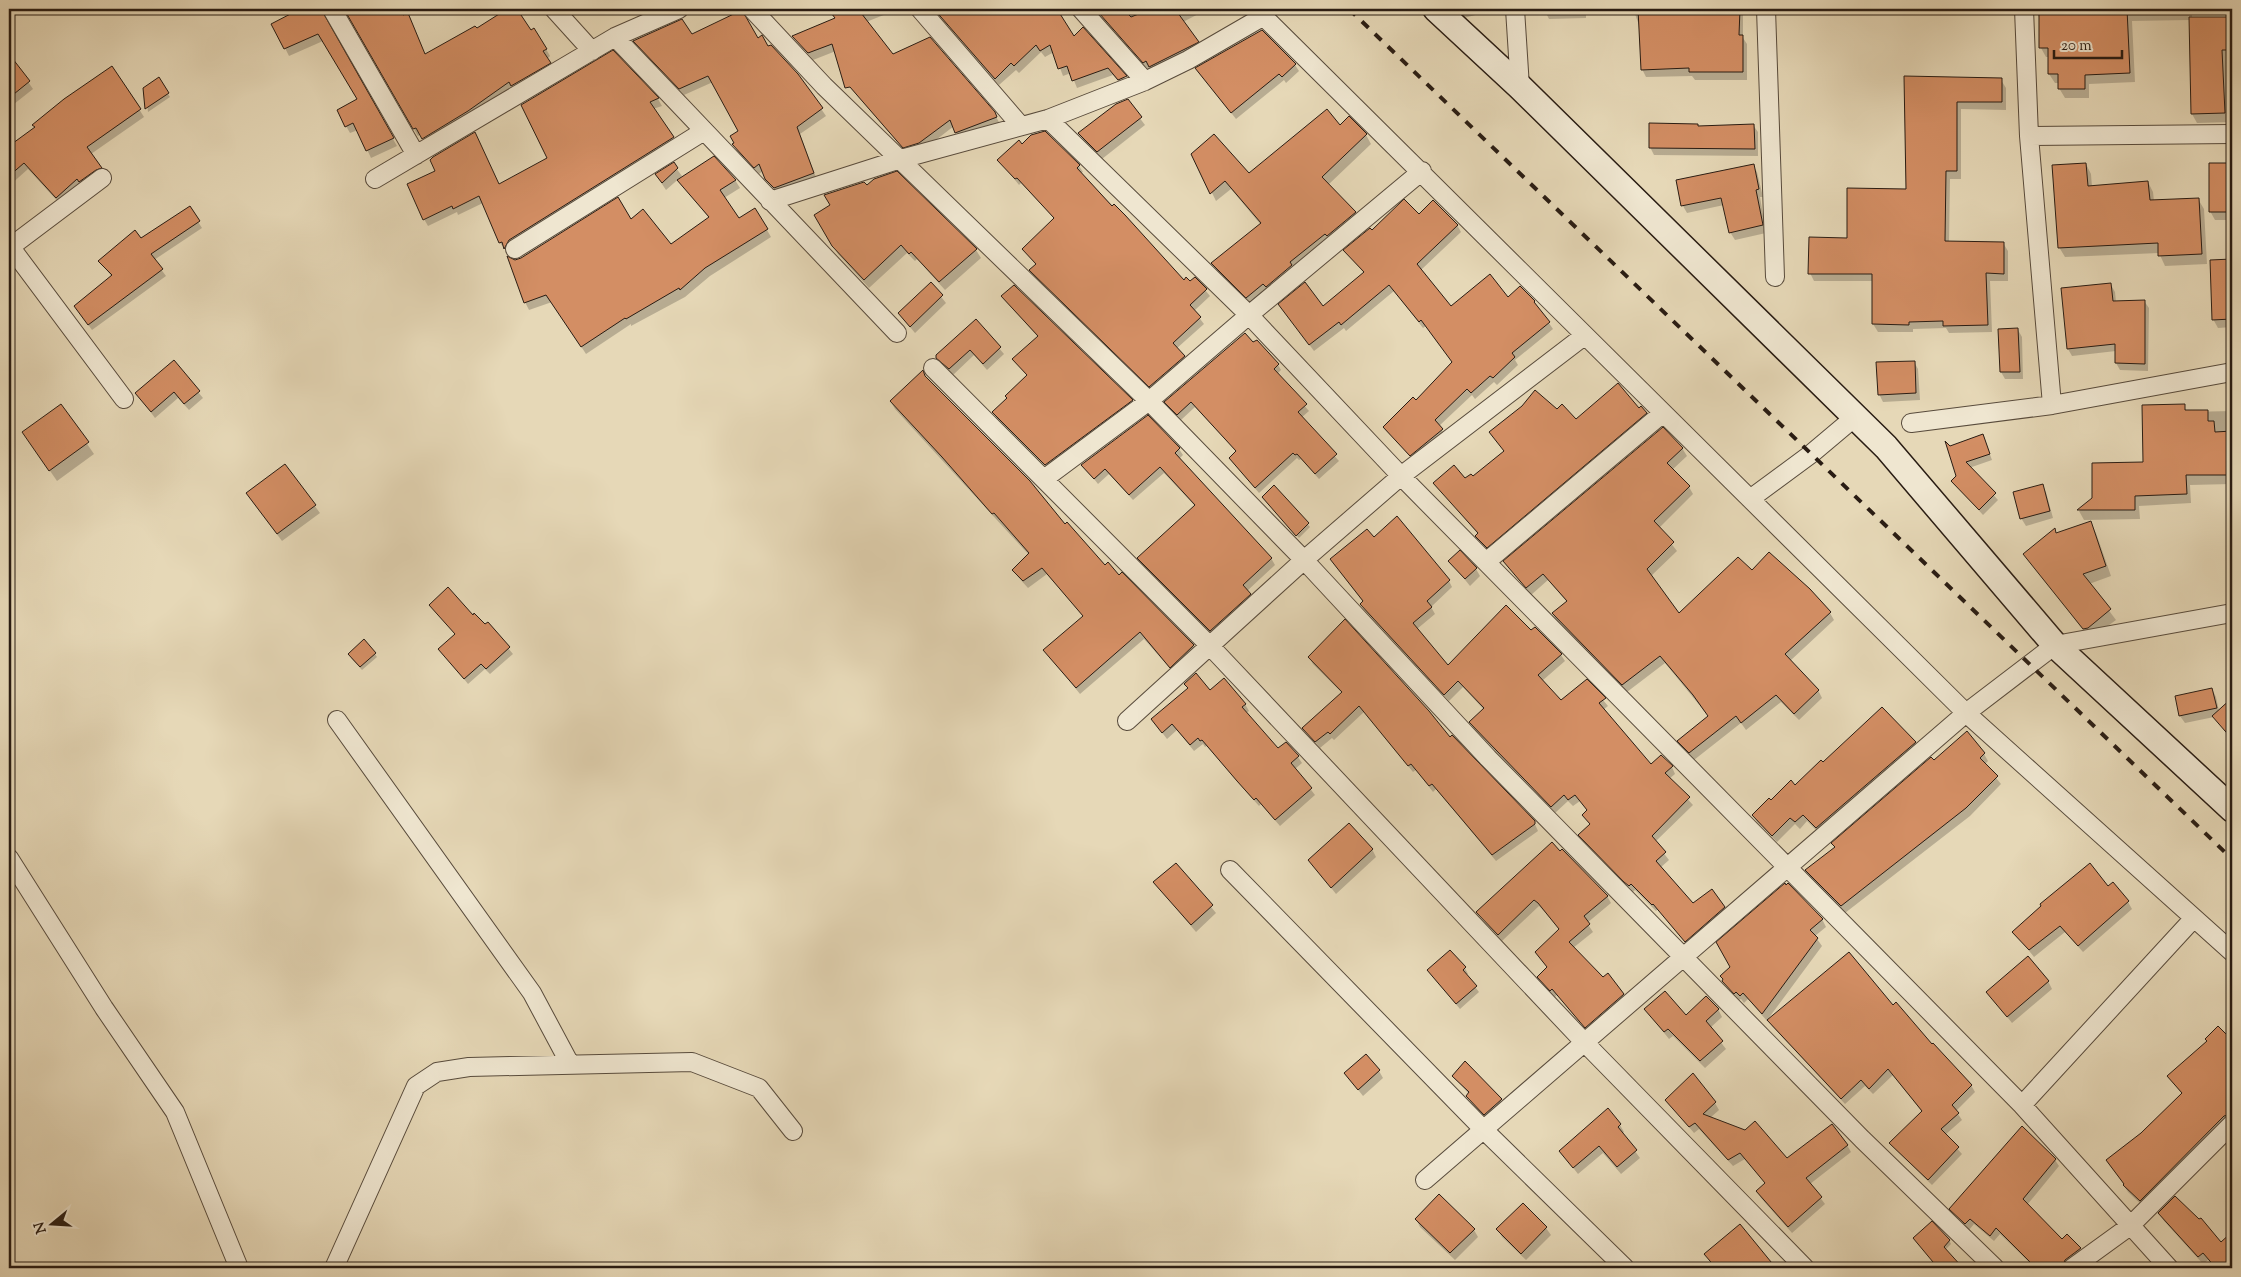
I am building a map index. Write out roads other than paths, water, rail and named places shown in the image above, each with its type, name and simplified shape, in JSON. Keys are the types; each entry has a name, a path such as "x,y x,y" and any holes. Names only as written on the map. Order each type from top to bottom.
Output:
{"main road":[{"path":"1436,9 1520,86 1886,448 2055,645 2232,809"}],"street":[{"path":"332,9 416,155"},
{"path":"554,9 592,51"},
{"path":"375,179 615,37 679,9"},
{"path":"752,9 824,86 1149,401 1304,560 1488,758 1862,1139 1994,1268"},
{"path":"920,9 1021,126"},
{"path":"1081,9 1145,81"},
{"path":"1515,9 1520,86"},
{"path":"1766,9 1775,277"},
{"path":"2024,9 2029,136 2052,405"},
{"path":"770,201 901,159 1048,119 1145,81 1188,60 1260,12 1422,171 1584,336 1966,713 2232,952"},
{"path":"615,37 897,334"},
{"path":"1048,119 1249,315 1401,476 1786,869 2022,1106 2168,1268"},
{"path":"516,249 704,131"},
{"path":"2029,136 2232,134"},
{"path":"1044,479 1149,401 1422,171"},
{"path":"102,178 9,247 124,399"},
{"path":"1127,721 1304,560 1401,476 1584,336"},
{"path":"933,368 1210,646 1585,1043 1805,1268"},
{"path":"1911,423 2052,405 2232,372"},
{"path":"1486,562 1663,414"},
{"path":"1750,499 1811,454 1855,417"},
{"path":"1425,1180 1685,958 1966,713 2055,645 2232,613"},
{"path":"337,720 532,993 570,1064"},
{"path":"9,858 104,1008 175,1112 239,1268"},
{"path":"1230,870 1484,1130 1625,1268"},
{"path":"2022,1106 2194,918"},
{"path":"334,1268 416,1086 437,1072 470,1066 692,1062 759,1088 793,1131"},
{"path":"2072,1268 2130,1226 2232,1124"}],"railway":[{"path":"1349,9 2232,859"}]}
